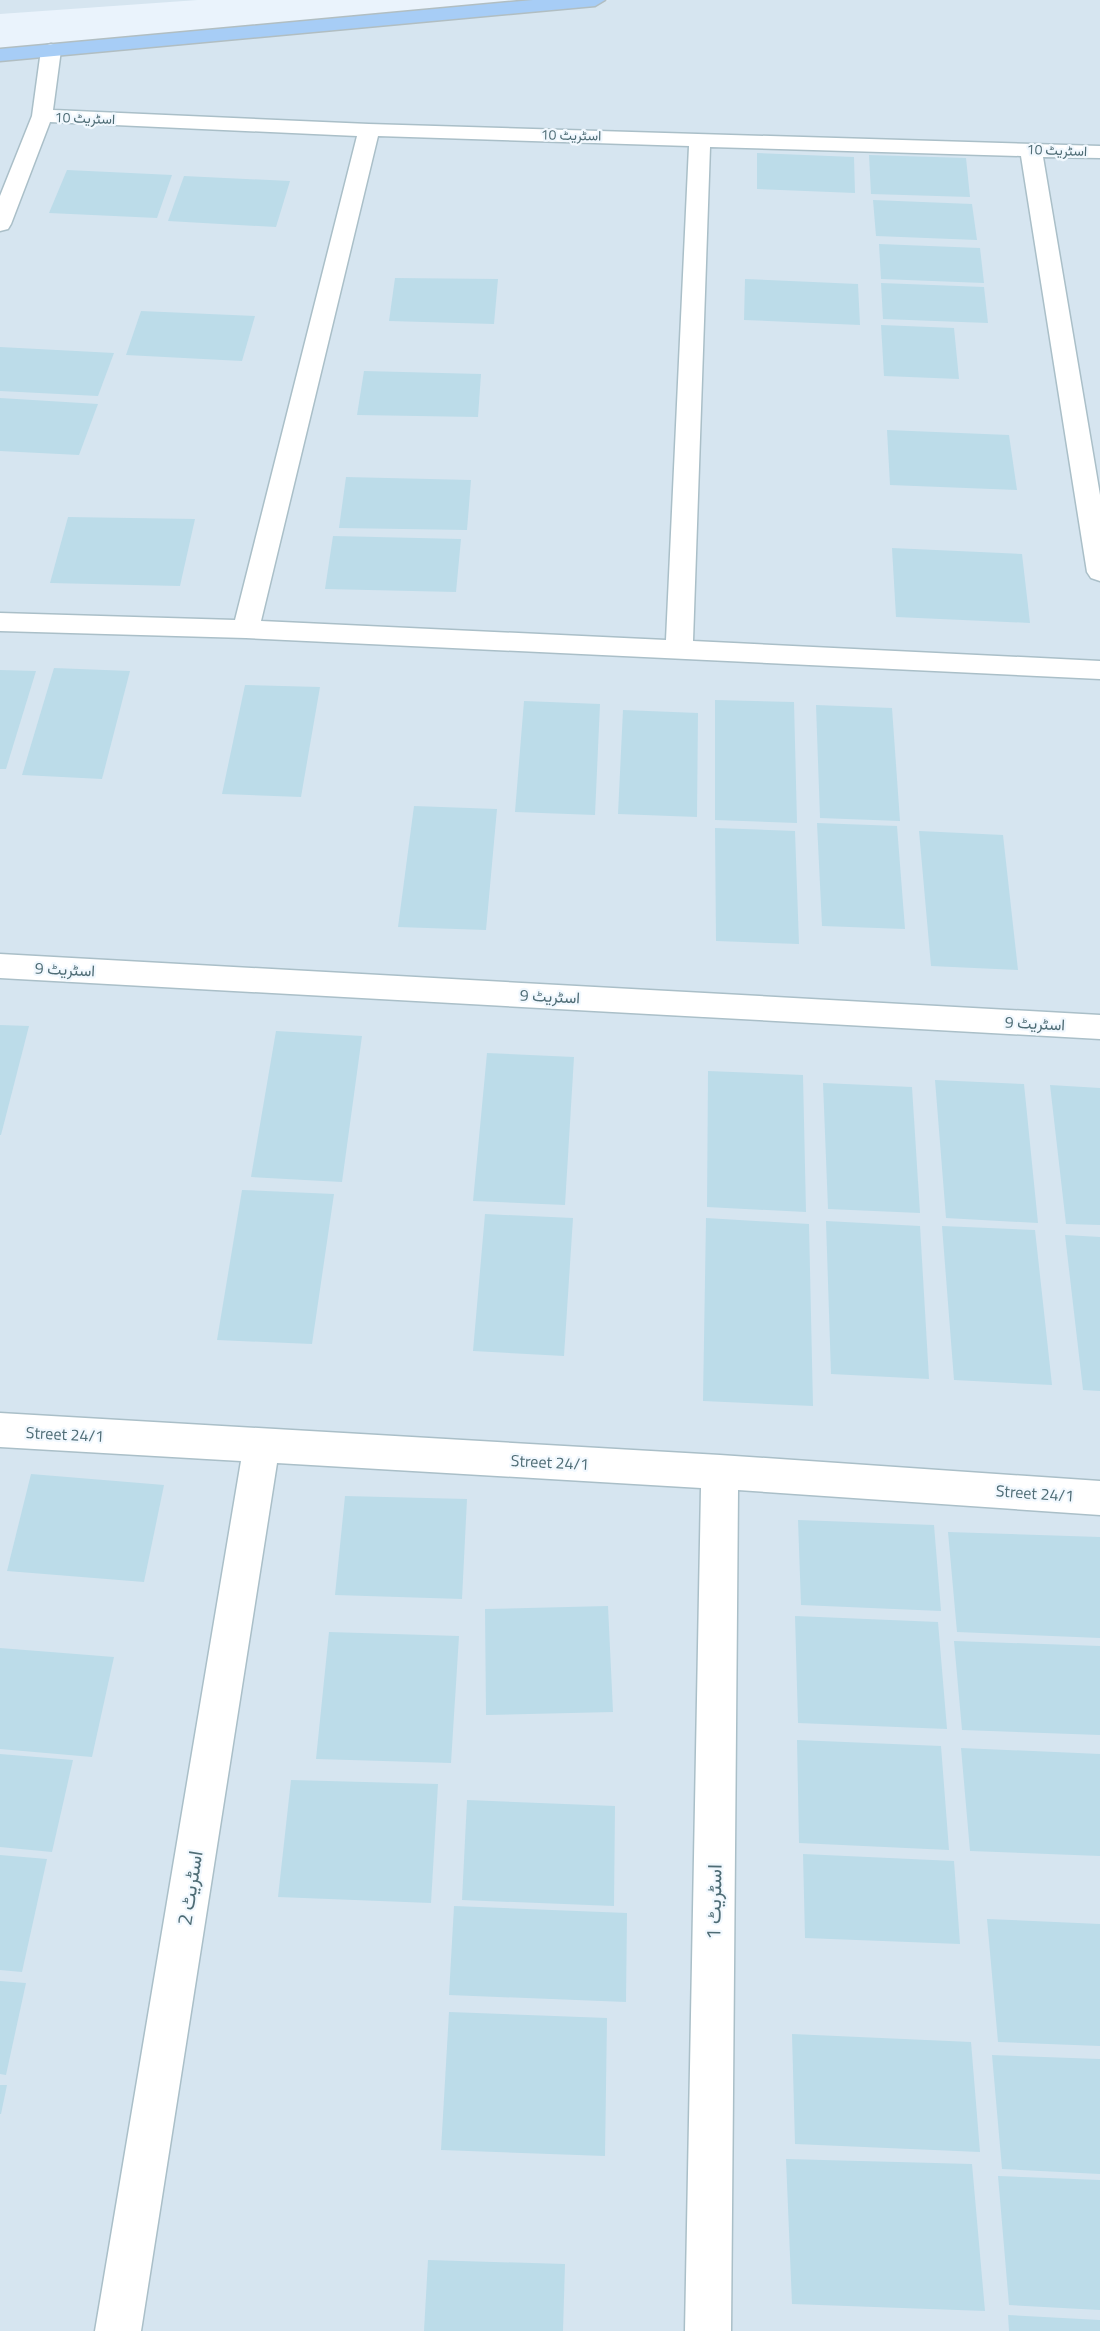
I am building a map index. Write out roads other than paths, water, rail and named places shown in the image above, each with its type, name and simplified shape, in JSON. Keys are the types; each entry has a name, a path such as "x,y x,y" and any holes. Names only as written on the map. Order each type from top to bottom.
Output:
{"main road":[{"path":"0,55 595,0"}],"street":[{"path":"0,224 42,116 51,50"},
{"name":"اسٹریٹ 10","path":"42,116 369,130 700,138 1100,152"},
{"path":"246,629 369,130"},
{"path":"679,651 700,138"},
{"path":"1031,150 1100,572"},
{"path":"0,622 246,629 1100,670"},
{"name":"اسٹریٹ 9","path":"0,966 1100,1027"},
{"name":"Street 24/1","path":"0,1430 720,1472 1100,1498"},
{"name":"اسٹریٹ 2","path":"118,2331 262,1445"},
{"name":"اسٹریٹ 1","path":"708,2331 720,1472"}]}
